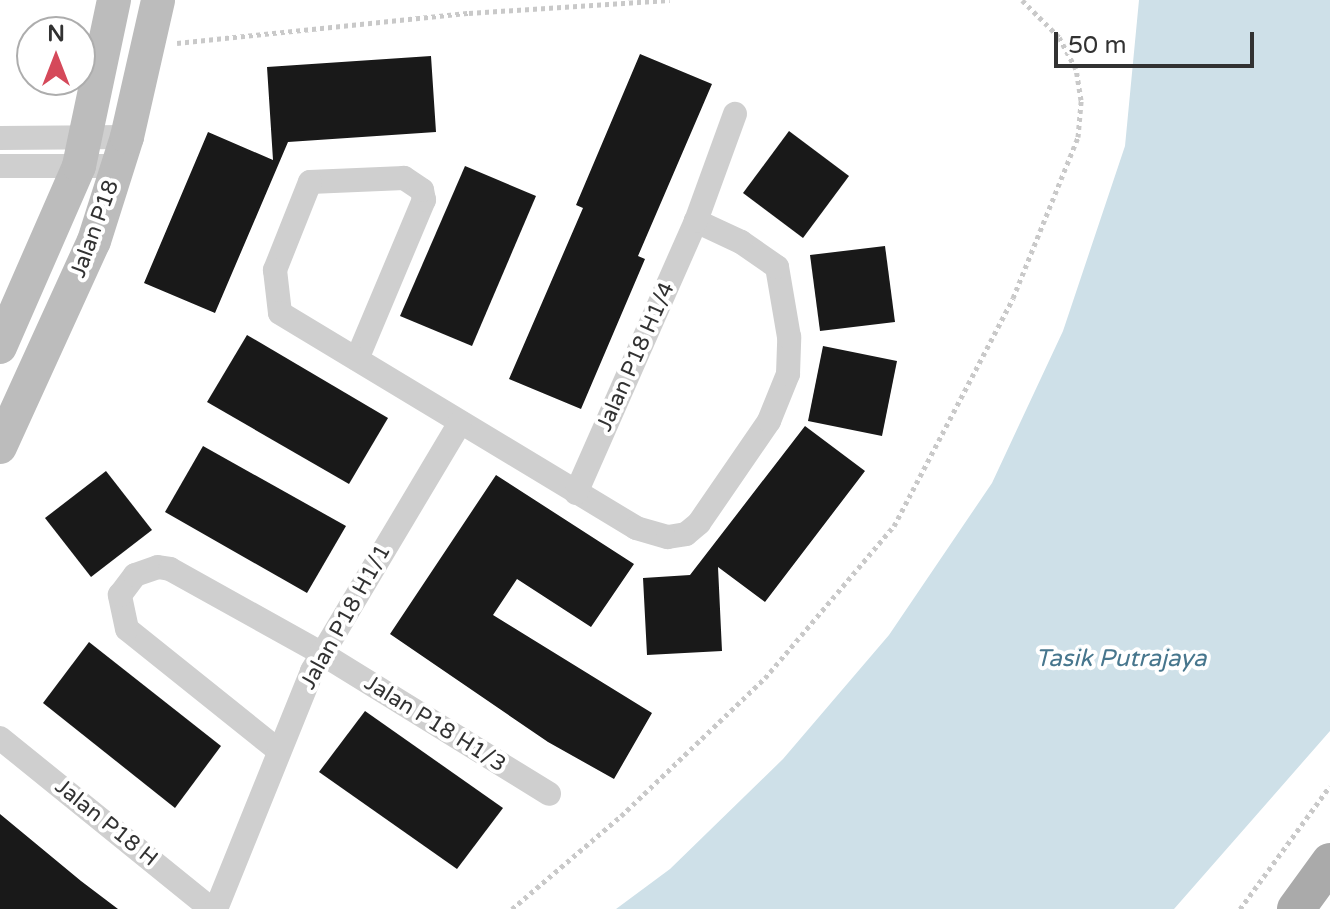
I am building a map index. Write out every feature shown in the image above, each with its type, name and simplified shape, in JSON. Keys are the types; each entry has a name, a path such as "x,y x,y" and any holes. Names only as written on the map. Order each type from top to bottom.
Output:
{"main road":[{"path":"1296,909 1330,862"}],"street":[{"name":"Jalan P18","path":"0,347 83,150 114,0"},
{"name":"Jalan P18","path":"0,447 94,241 122,152 158,0"},
{"name":"Jalan P18 H1/4","path":"576,493 696,221 735,114"},
{"path":"0,138 83,150 122,152"},
{"path":"0,166 83,150"},
{"path":"357,359 424,200 422,190 404,178 310,182 275,270 280,313 576,493 651,534 686,534 699,523 769,421 788,374 789,325 781,278 769,258 696,221"},
{"name":"Jalan P18 H1/1","path":"214,909 260,808 278,750 321,653 460,423"},
{"name":"Jalan P18 H1/3","path":"278,750 147,650 121,619 120,595 135,575 170,569 321,653 549,794"},
{"name":"Jalan P18 H","path":"0,738 214,909"}],"path":[{"path":"147,49 191,40 469,13 670,0"},
{"path":"512,909 621,816 765,678 894,526 1013,298 1078,137 1081,100 1076,69 1059,37 1022,0"},
{"path":"1240,909 1330,786"}],"water":[{"name":"Tasik Putrajaya","path":"1139,0 1330,0 1330,731 1174,909 616,909 670,869 783,759 889,635 992,483 1063,331 1125,146"}],"building":[{"path":"640,54 712,84 638,256 645,259 581,409 509,379 583,208 576,205"},
{"path":"431,56 436,132 288,142 215,313 144,283 208,132 273,160 267,67"},
{"path":"789,131 849,176 803,238 743,193"},
{"path":"465,166 536,196 472,346 400,316"},
{"path":"885,246 895,322 820,331 810,255"},
{"path":"247,335 388,418 349,484 207,402"},
{"path":"823,346 897,361 882,436 808,421"},
{"path":"805,426 865,471 765,602 718,567 722,651 647,655 643,578 690,575"},
{"path":"203,446 346,526 307,593 165,512"},
{"path":"106,471 152,530 91,577 45,518"},
{"path":"496,475 634,564 591,627 517,579 493,615 652,713 614,779 548,742 390,634"},
{"path":"89,642 221,746 175,808 43,703"},
{"path":"365,711 503,808 457,869 319,772"},
{"path":"0,814 81,881 118,909 0,909"}]}
